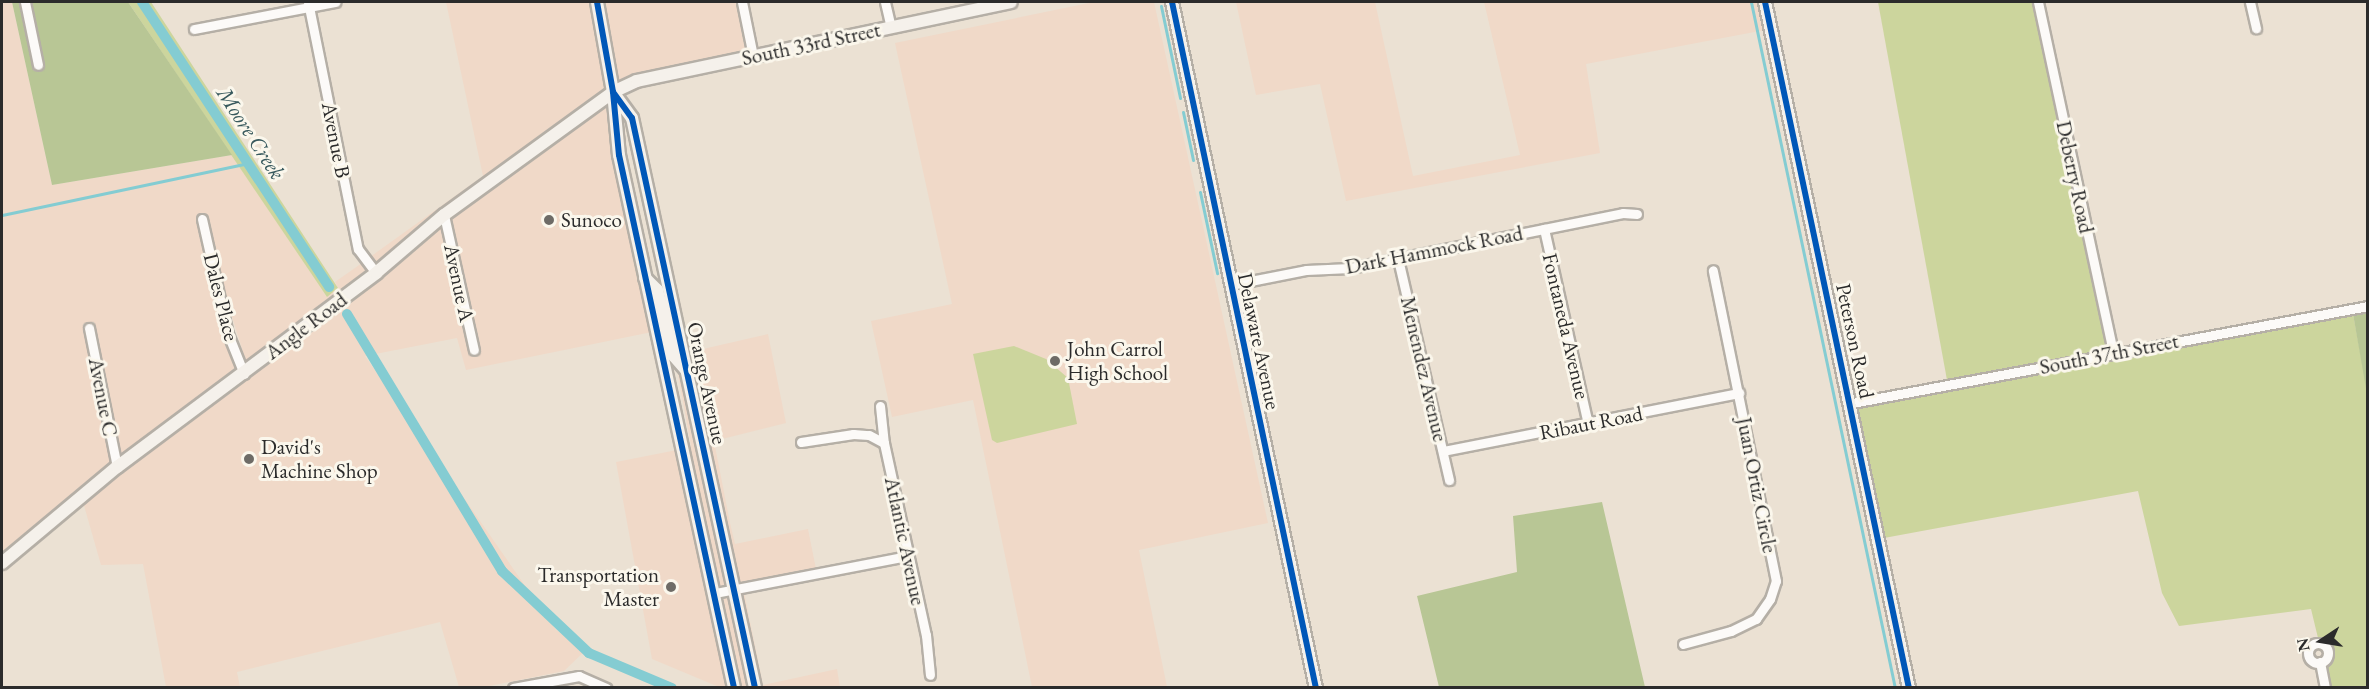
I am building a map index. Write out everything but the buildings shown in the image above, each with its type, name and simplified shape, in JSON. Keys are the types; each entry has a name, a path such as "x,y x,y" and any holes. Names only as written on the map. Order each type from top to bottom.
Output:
{"main road":[{"name":"Orange Avenue","path":"597,2 613,92 614,124 734,687"},
{"name":"South 33rd Street","path":"613,92 636,81 1011,2"},
{"name":"Delaware Avenue","path":"1172,2 1316,687"},
{"name":"Peterson Road","path":"1765,2 1852,403 1909,687"},
{"name":"Orange Avenue","path":"613,92 632,118 755,687"},
{"name":"Angle Road","path":"2,563 117,467 376,273 444,215 613,92"},
{"path":"645,278 657,290 674,356 689,374"}],"street":[{"path":"25,2 38,65"},
{"path":"194,29 309,4 335,2"},
{"path":"742,2 753,56"},
{"path":"885,2 891,27"},
{"name":"Deberry Road","path":"2038,2 2113,353"},
{"path":"2250,2 2256,28"},
{"name":"Avenue B","path":"309,4 358,249 376,273"},
{"name":"Dark Hammock Road","path":"1230,285 1306,270 1350,267 1398,259 1623,213 1637,214"},
{"name":"Avenue A","path":"444,215 474,350"},
{"name":"Dales Place","path":"202,219 228,334 244,374"},
{"name":"Fontaneda Avenue","path":"1544,229 1588,424"},
{"name":"Menendez Avenue","path":"1398,259 1449,480"},
{"name":"Juan Ortiz Circle","path":"1683,644 1731,631 1756,619 1770,599 1776,580 1713,270"},
{"name":"South 37th Street","path":"1852,403 2367,306"},
{"name":"Avenue C","path":"89,328 117,467"},
{"name":"Ribaut Road","path":"1443,452 1739,393"},
{"name":"Atlantic Avenue","path":"880,406 884,443 926,635 930,675"},
{"path":"801,442 853,434 869,435 884,443"},
{"path":"715,593 907,556"},
{"path":"2320,662 2325,687"},
{"path":"513,687 579,676 606,687"}],"shaded area":[{"path":"2,2 12,2 52,185 232,155 326,296 338,288 335,282 362,263 369,272 247,365 221,281 211,283 237,372 121,458 94,322 83,324 111,465 2,557"},
{"path":"446,2 591,2 607,89 438,212 377,265 370,257 483,176"},
{"path":"602,2 736,2 747,52 618,84"},
{"name":"John Carrol High School","path":"1094,2 1154,2 1268,523 1139,550 1167,687 1032,687 973,400 892,417 871,321 952,304 895,43"},
{"path":"1236,2 1375,2 1413,176 1520,155 1484,2 1759,2 1765,30 1586,64 1600,153 1346,201 1320,84 1256,95"},
{"path":"608,101 614,156 652,332 466,370 457,338 365,356 556,630 588,648 564,671 484,687 459,687 440,622 237,672 240,687 166,687 143,564 101,565 83,502 383,274 441,225 469,355 480,354 450,217"},
{"path":"768,334 786,423 714,441 730,523 735,544 808,529 816,569 738,584 690,352"},
{"path":"677,369 684,376 727,586 719,587 687,448 691,446"},
{"path":"677,450 728,687 719,687 652,659 616,462"},
{"path":"744,592 763,685 837,669 840,687 760,687 740,593"},
{"path":"729,595 749,687 739,687 721,597"}],"green space":[{"path":"12,2 19,2 34,71 44,69 30,2 128,2 232,155 52,185"},
{"path":"128,2 151,2 338,288 327,297"},
{"path":"1878,2 2032,2 2107,350 1947,380"},
{"path":"2368,311 2367,394 2353,314"},
{"path":"2353,314 2368,394 2367,687 2331,687 2326,665 2333,649 2328,641 2318,638 2311,609 2179,626 2162,593 2138,491 1884,538 1858,407"},
{"path":"1014,346 1046,359 1068,378 1077,424 997,443 992,440 973,354"},
{"path":"1602,502 1645,687 1439,687 1417,596 1517,572 1513,516"}],"waterway":[{"name":"Moore Creek","path":"142,2 329,287"},
{"path":"1751,2 1895,688"},
{"path":"1161,6 1180,98"},
{"path":"1183,112 1193,160"},
{"path":"2,215 248,163"},
{"path":"1200,192 1217,273"},
{"path":"347,314 502,571 589,653 672,688"}],"cycle path":[{"path":"597,2 613,92 619,155 734,688"},
{"path":"1172,2 1316,688"},
{"path":"1765,2 1909,688"},
{"path":"613,92 632,118 755,688"}],"place":[{"name":"Sunoco","path":"549,220"},
{"name":"John Carrol High School","path":"1055,361"},
{"name":"David's Machine Shop","path":"249,459"},
{"name":"Transportation Master","path":"671,587"}]}
